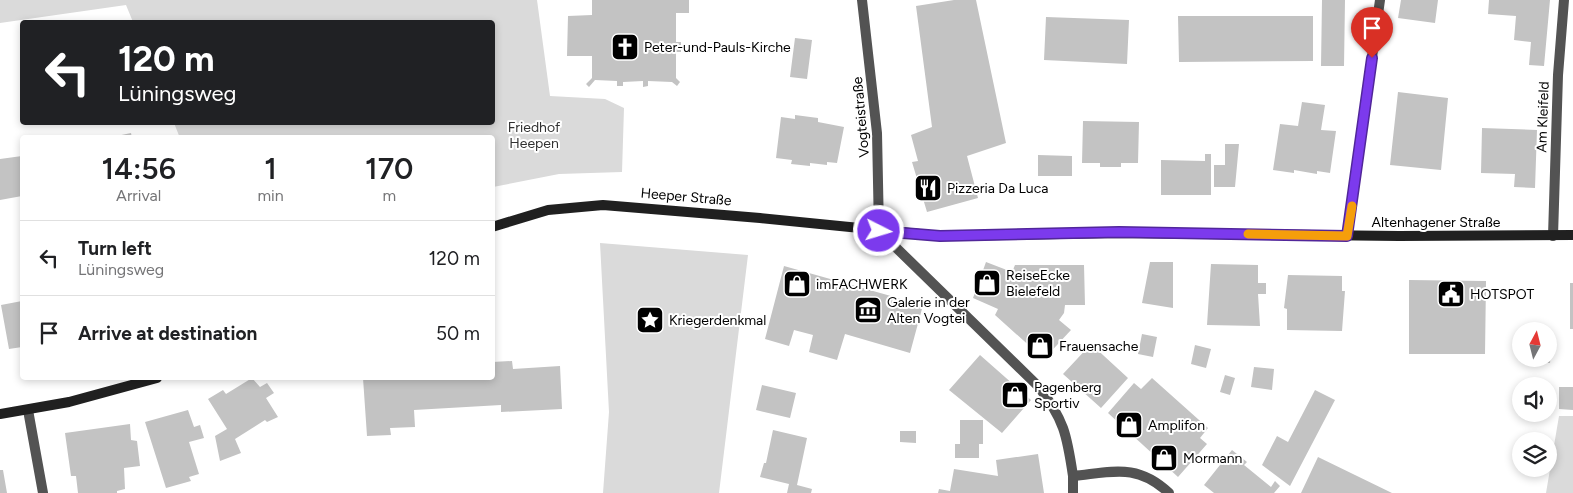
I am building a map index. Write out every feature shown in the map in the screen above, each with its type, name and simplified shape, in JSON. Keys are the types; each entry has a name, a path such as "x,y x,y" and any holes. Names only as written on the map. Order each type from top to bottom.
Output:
{"main road":[{"name":"Heeper Straße","path":"495,226 548,210 603,205 760,218 879,231"},
{"name":"Altenhagener Straße","path":"879,231 940,236 1119,232 1347,236 1573,235"},
{"path":"0,414 107,393 150,380"}],"street":[{"name":"Vogteistraße","path":"862,0 877,132 879,231"},
{"path":"1347,236 1380,0"},
{"name":"Am Kleifeld","path":"1553,236 1558,75 1564,0"},
{"path":"879,231 1038,386 1052,404 1065,429 1073,476 1073,493"},
{"path":"28,410 43,493"},
{"path":"1073,476 1134,471 1156,481 1169,493"}],"green space":[{"name":"Friedhof Heepen","path":"0,0 537,0 550,96 605,99 624,108 622,172 559,174 495,187 495,135 179,135 175,125 495,125 495,20 132,20 126,5 0,23"},
{"path":"600,243 748,255 719,493 603,493 609,412"},
{"path":"1559,416 1573,416 1573,493 1546,493 1549,477 1557,477 1556,432"}],"building":[{"name":"Peter-und-Pauls-Kirche","path":"592,0 689,0 689,13 676,13 676,42 681,42 681,52 676,52 676,78 680,82 677,86 672,82 648,81 648,86 643,87 643,81 623,82 623,86 617,86 617,81 595,80 589,87 586,84 592,78 592,56 567,56 568,16 592,15"},
{"path":"954,0 976,0 1006,143 967,156 978,198 927,212 912,162 918,161 911,135 932,127 916,6"},
{"path":"1322,0 1345,0 1344,66 1321,66"},
{"path":"1401,0 1438,0 1435,23 1398,18"},
{"path":"1489,0 1550,0 1544,66 1529,65 1531,42 1514,40 1516,16 1488,14"},
{"path":"1178,16 1313,16 1313,61 1179,62"},
{"path":"1046,17 1129,20 1127,64 1044,60"},
{"path":"795,38 812,40 807,79 790,77"},
{"path":"1398,92 1448,98 1441,170 1390,165"},
{"path":"1302,102 1325,105 1321,130 1336,131 1330,173 1317,171 1317,174 1294,170 1294,173 1273,170 1280,124 1298,126"},
{"path":"795,115 818,118 818,122 844,127 837,163 827,162 827,165 810,163 810,166 791,164 792,160 776,158 781,117 795,119"},
{"path":"1083,121 1139,122 1138,163 1121,163 1121,167 1100,167 1100,163 1082,163"},
{"path":"1482,128 1537,130 1535,188 1514,187 1515,174 1481,173"},
{"path":"1225,144 1239,144 1235,187 1214,187 1214,165 1225,165"},
{"path":"1205,154 1211,154 1211,195 1161,195 1161,160 1205,161"},
{"path":"1038,155 1072,156 1072,176 1038,176"},
{"path":"20,156 20,196 0,200 0,159"},
{"path":"986,262 1012,272 1015,265 1084,265 1085,305 1065,305 1064,313 1059,320 1071,330 1044,359 995,315 998,309 973,298"},
{"path":"1150,262 1173,262 1173,308 1142,303"},
{"path":"1211,264 1258,265 1258,283 1266,283 1266,294 1258,294 1260,326 1207,325"},
{"path":"784,266 923,305 910,353 845,334 837,360 809,352 813,335 794,330 789,346 765,339"},
{"path":"1288,275 1342,276 1342,291 1345,291 1342,331 1287,330 1287,309 1284,308"},
{"path":"1409,280 1486,281 1485,354 1409,354"},
{"path":"1570,283 1573,283 1573,329 1570,329"},
{"path":"20,301 20,347 9,349 1,305"},
{"path":"1142,334 1157,337 1153,357 1138,354"},
{"path":"1091,344 1128,378 1101,408 1063,374"},
{"path":"1195,345 1211,349 1206,368 1191,364"},
{"path":"980,355 1031,400 1002,433 949,390"},
{"path":"512,361 513,369 560,366 562,409 501,412 501,405 414,410 415,427 390,428 391,435 367,436 363,380 495,380 495,362"},
{"path":"1254,367 1274,369 1272,390 1251,387"},
{"path":"1225,375 1235,378 1230,395 1220,392"},
{"path":"1152,378 1208,428 1200,438 1207,444 1178,477 1108,413 1134,383 1141,389"},
{"path":"249,380 254,380 260,387 267,383 274,393 266,398 278,417 267,422 265,420 235,439 241,453 220,461 215,436 227,429 208,399 223,390 226,394"},
{"path":"762,385 796,393 790,418 756,410"},
{"path":"1559,387 1573,387 1573,410 1559,409"},
{"path":"1315,390 1335,400 1290,486 1262,465 1277,436 1288,442"},
{"path":"188,410 194,427 200,425 204,438 189,442 199,474 189,477 191,481 166,488 145,422"},
{"path":"960,420 983,420 983,444 979,444 979,458 955,458 955,444 960,444"},
{"path":"130,424 131,440 137,441 140,466 124,468 125,489 117,491 117,493 78,493 76,476 71,476 65,433"},
{"path":"773,430 807,438 797,485 812,489 811,493 787,493 789,484 760,477 764,463 766,463"},
{"path":"900,431 916,431 916,443 900,442"},
{"path":"1232,450 1247,462 1244,465 1271,487 1275,481 1280,486 1274,493 1214,493 1204,485"},
{"path":"1038,454 1044,493 938,493 939,489 950,491 954,469 998,476 996,460"},
{"path":"1318,457 1392,493 1301,493"},
{"path":"0,470 3,470 7,493 0,493"}],"slow traffic":[{"path":"1248,234 1347,236 1352,206"}],"place":[{"name":"Peter-und-Pauls-Kirche","path":"625,47"},
{"name":"Pizzeria Da Luca","path":"928,188"},
{"name":"ReiseEcke Bielefeld","path":"987,283"},
{"name":"imFACHWERK","path":"797,284"},
{"name":"HOTSPOT","path":"1451,294"},
{"name":"Galerie in der Alten Vogtei","path":"868,310"},
{"name":"Kriegerdenkmal","path":"650,320"},
{"name":"Frauensache","path":"1040,346"},
{"name":"Pagenberg Sportiv","path":"1015,395"},
{"name":"Amplifon","path":"1129,425"},
{"name":"Mormann","path":"1164,458"}],"route":[{"path":"879,231 940,236 1119,232 1347,236 1372,58"}]}
